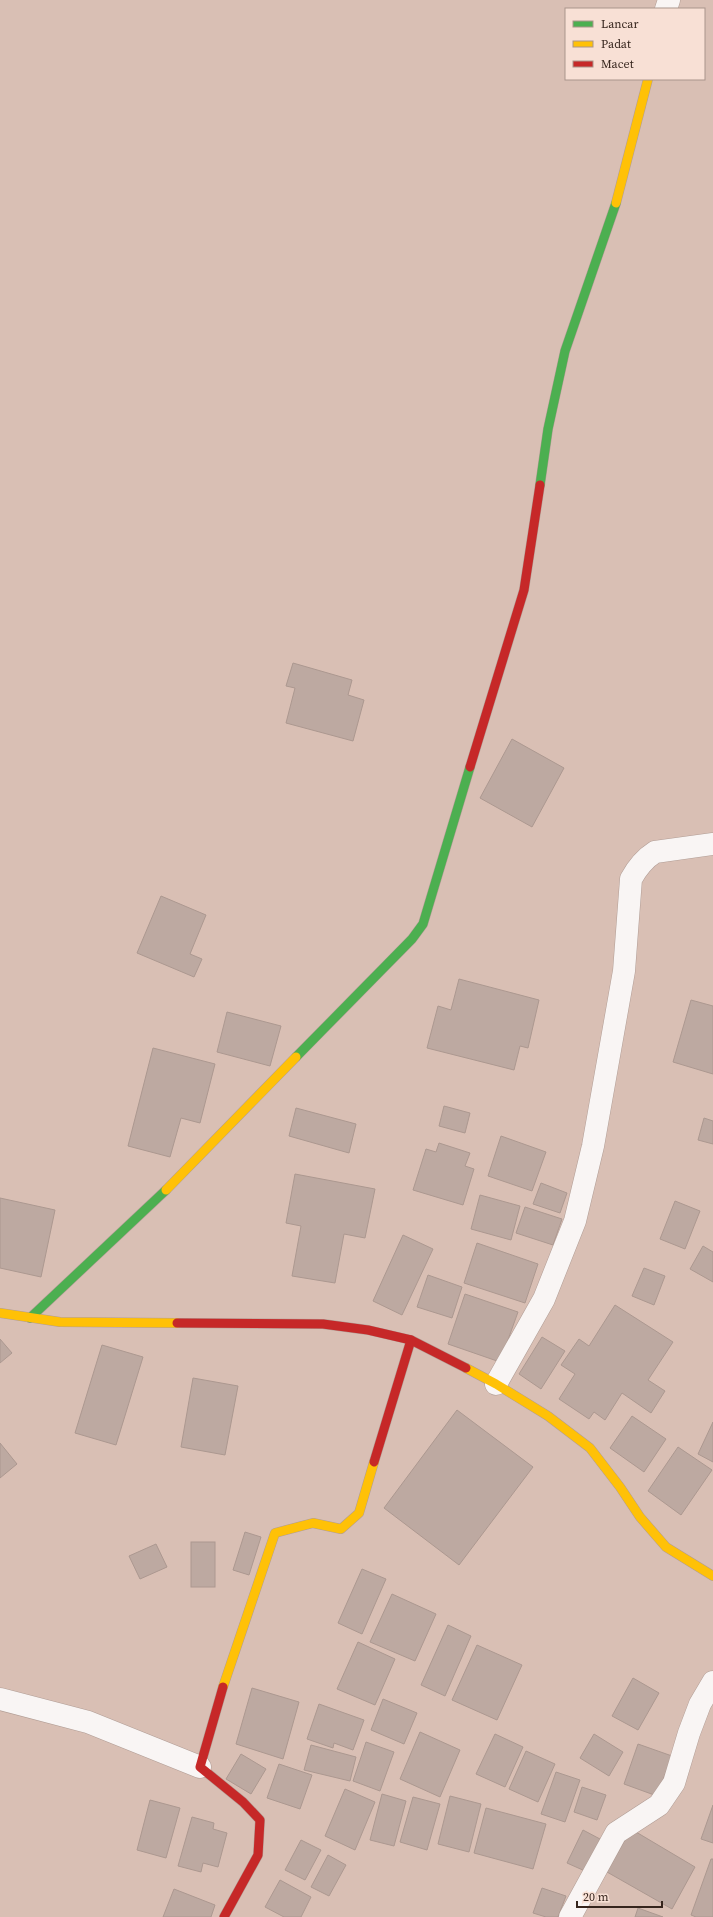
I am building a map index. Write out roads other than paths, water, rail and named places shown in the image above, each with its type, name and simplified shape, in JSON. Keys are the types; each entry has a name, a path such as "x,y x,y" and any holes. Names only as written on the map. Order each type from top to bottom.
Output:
{"street":[{"path":"30,1318 69,1280 146,1210 412,939 423,924 524,590 548,429 565,351 616,204 648,80"},
{"path":"496,1384 544,1299 575,1221 593,1146 624,971 631,879 642,863 655,852 713,844"},
{"path":"0,1313 60,1322 323,1324 368,1330 411,1340 496,1384 548,1416 590,1448 620,1487 640,1517 666,1547 713,1576"},
{"path":"200,1767 229,1664 275,1533 313,1523 341,1529 359,1513 411,1340"},
{"path":"570,1917 576,1909 597,1866 616,1833 659,1805 674,1783 689,1733 700,1704 713,1682"},
{"path":"0,1699 88,1722 200,1767 243,1802 260,1820 258,1854 224,1917"}]}
